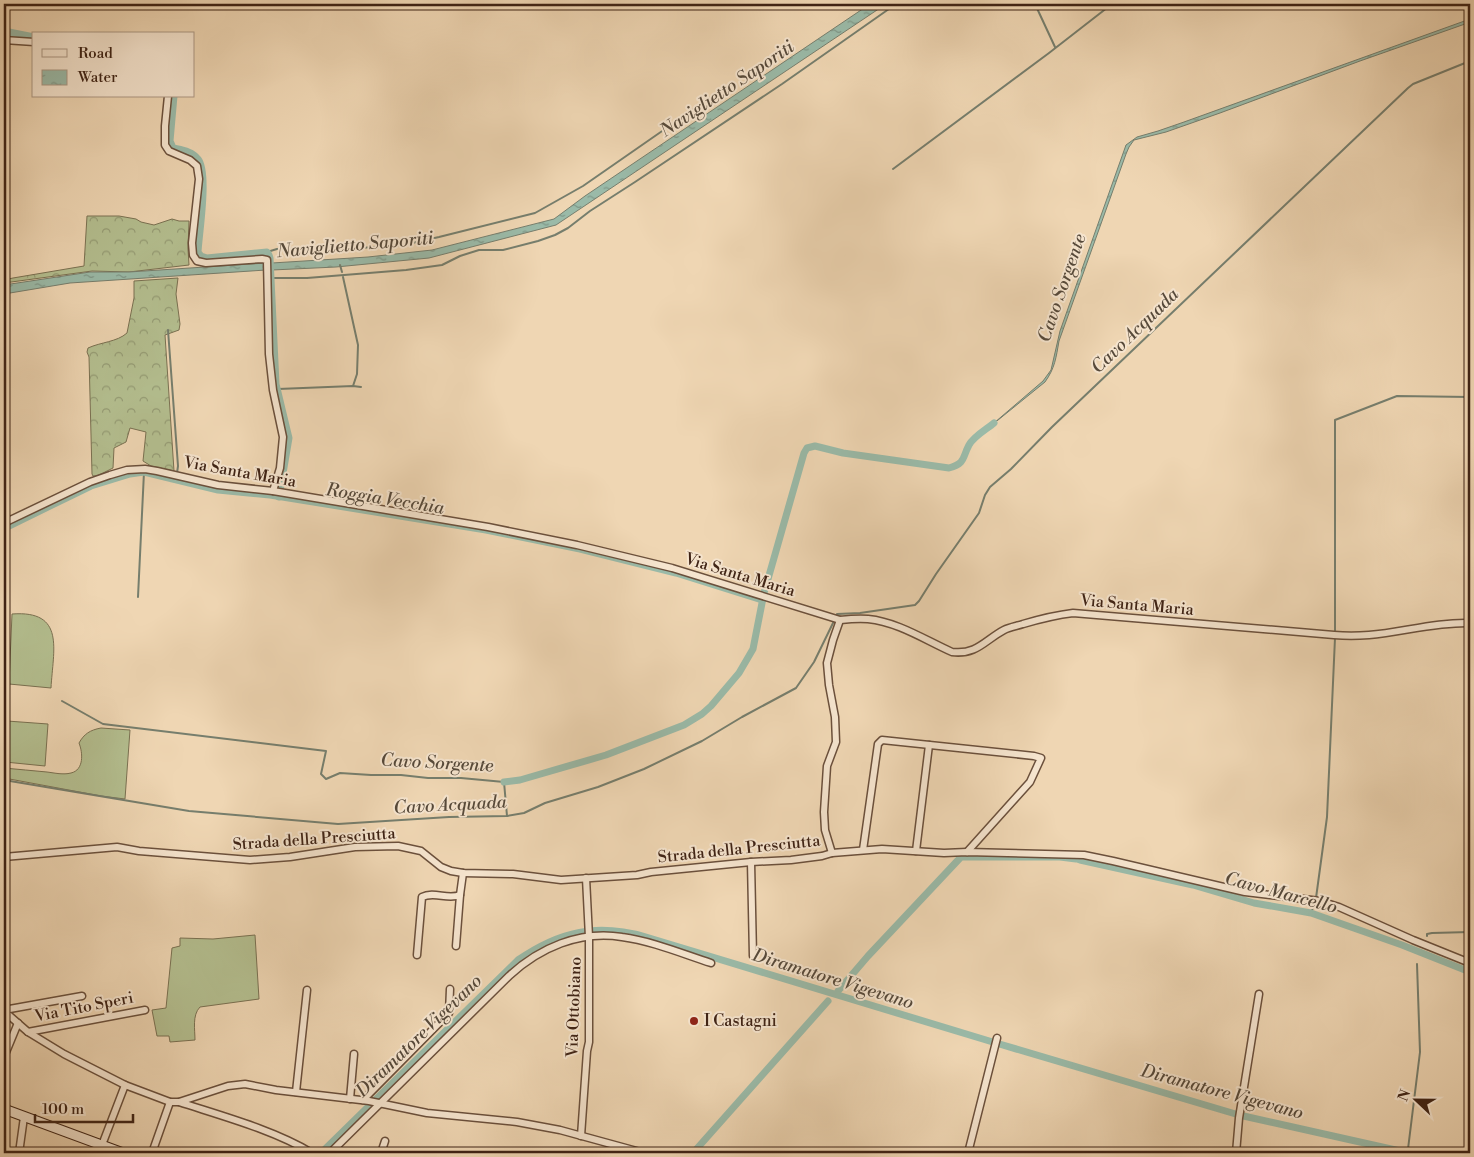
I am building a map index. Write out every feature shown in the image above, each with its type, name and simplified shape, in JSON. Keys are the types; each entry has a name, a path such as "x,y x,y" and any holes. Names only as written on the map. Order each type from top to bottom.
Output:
{"main road":[{"path":"4,1109 119,1152"}],"street":[{"path":"4,40 32,42"},
{"path":"168,98 165,145 169,151 190,160 197,166 199,180 192,255 197,261 206,263 262,259 268,264 269,354 273,390 283,438 278,492"},
{"name":"Via Santa Maria","path":"4,523 90,482 127,470 145,469 218,485 278,492 488,527 577,545 681,571 840,620 875,620 911,632 952,652 959,653 979,648 1005,629 1048,616 1073,613 1341,636 1369,635 1430,626 1470,623"},
{"path":"832,853 825,830 824,812 827,766 836,742 827,663 840,620"},
{"path":"863,850 878,744 882,740 1040,758 1030,782 967,852"},
{"path":"916,851 929,745"},
{"name":"Strada della Presciutta","path":"4,858 117,847 139,851 250,860 290,857 355,847 398,846 421,852 442,868 451,872 513,874 560,880 637,875 651,872 791,860 832,853 882,849 944,853 1084,855 1245,892 1320,901 1353,912 1413,940 1470,963"},
{"path":"751,862 753,956"},
{"path":"456,946 463,873"},
{"name":"Via Ottobiano","path":"580,1136 589,1042 589,933 586,878"},
{"path":"416,955 422,897 427,895 455,897 460,895"},
{"path":"330,1153 517,968 544,950 589,933 629,938 712,963"},
{"path":"366,1100 449,1013 450,988"},
{"path":"296,1092 307,990"},
{"path":"1236,1153 1239,1118 1259,994"},
{"path":"4,1011 82,996"},
{"name":"Via Tito Speri","path":"28,1032 145,1010"},
{"path":"4,1011 28,1032 64,1054 125,1085 170,1102 179,1102 228,1086 245,1084 366,1100 427,1113 517,1122 560,1130 644,1153"},
{"path":"4,1057 18,1023"},
{"path":"968,1153 997,1038"},
{"path":"350,1099 354,1054"},
{"path":"102,1145 125,1085"},
{"path":"152,1153 170,1102"},
{"path":"179,1102 279,1136 312,1153"},
{"path":"19,1153 24,1117"},
{"path":"382,1153 385,1141"}],"green space":[{"path":"87,216 119,216 154,225 172,219 189,221 189,265 129,272 92,271 4,283 4,280 13,278 84,266"},
{"path":"178,278 176,294 179,330 165,335 174,471 151,466 143,461 146,432 130,428 126,442 114,448 113,468 93,476 88,348 119,338 127,333 134,298 134,281"},
{"path":"12,614 29,614 41,619 49,626 54,647 51,688 9,684"},
{"path":"7,721 48,724 45,766 5,762"},
{"path":"101,728 130,730 125,799 4,778 4,768 62,774 75,771 81,761 79,743 88,733"},
{"path":"255,935 259,999 200,1007 195,1018 195,1040 170,1042 169,1036 157,1036 152,1010 166,1008 172,948 180,946 180,938 213,939"}],"water":[{"path":"870,4 886,4 556,225 429,258 336,267 272,270 272,263 368,257 432,250 554,219 585,196"},
{"path":"1470,19 1470,22 1465,24 1220,113 1166,132 1134,140 1126,154 1059,341 1051,372 1045,382 987,429 1043,381 1051,370 1060,331 1126,145 1137,137 1184,122"},
{"path":"266,263 266,270 70,283 4,294 4,285 90,272 129,272"}],"waterway":[{"path":"272,278 307,278 406,270 442,265 460,256 479,250 503,250 555,235 782,84 896,4"},
{"path":"1035,4 1055,47"},
{"path":"893,169 1112,4"},
{"path":"4,31 32,37"},
{"name":"Cavo Acquada","path":"836,616 837,614 860,613 915,605 979,513 990,487 1408,88 1413,84 1470,61"},
{"name":"Naviglietto Saporiti","path":"267,252 277,249 297,248 336,249 399,246 535,213 583,186 714,95"},
{"name":"Naviglietto Saporiti","path":"174,98 170,141 173,148 187,151 196,156 201,166 203,177 198,252 201,256 207,258 267,252 269,255"},
{"name":"Naviglietto Saporiti","path":"270,258 276,384 289,438 279,497"},
{"name":"Naviglietto Saporiti","path":"340,265 342,272"},
{"path":"343,277 358,345 357,374 353,386"},
{"path":"168,330 178,466 176,480"},
{"path":"278,389 361,387"},
{"path":"1335,632 1335,420 1397,396 1470,397"},
{"name":"Cavo Sorgente","path":"764,593 807,448 815,446 843,453 949,468 961,462 971,442 994,423"},
{"path":"138,597 144,472"},
{"name":"Roggia Vecchia","path":"7,527 91,486 130,474 144,472 218,490 270,495 486,530 580,549 676,573 762,600"},
{"name":"Cavo Sorgente","path":"504,782 520,780 606,755 684,725 702,714 739,673 753,649 763,598"},
{"name":"Cavo Acquada","path":"4,780 189,811 338,824 449,817 507,816 524,813 545,803 598,787 644,769 702,741 796,688 814,662 834,621"},
{"path":"1316,898 1327,817 1335,638"},
{"name":"Cavo Sorgente","path":"62,701 103,724 326,751 321,774 326,779 340,773 461,778 504,782 507,816"},
{"name":"Cavo Marcello","path":"838,991 868,956 961,857 1060,857 1076,859"},
{"name":"Cavo Marcello","path":"1080,860 1193,885 1254,903 1311,913 1402,945 1470,972"},
{"path":"1311,913 1314,905"},
{"name":"Diramatore Vigevano","path":"321,1153 518,960 549,942 564,936 595,930 628,933 646,937 1239,1115 1409,1153"},
{"path":"1427,936 1427,934 1432,933 1470,932"},
{"path":"1408,1149 1420,1052 1417,964"},
{"name":"Cavo Marcello","path":"693,1153 828,1001"}],"place":[{"name":"I Castagni","path":"694,1021"}]}
